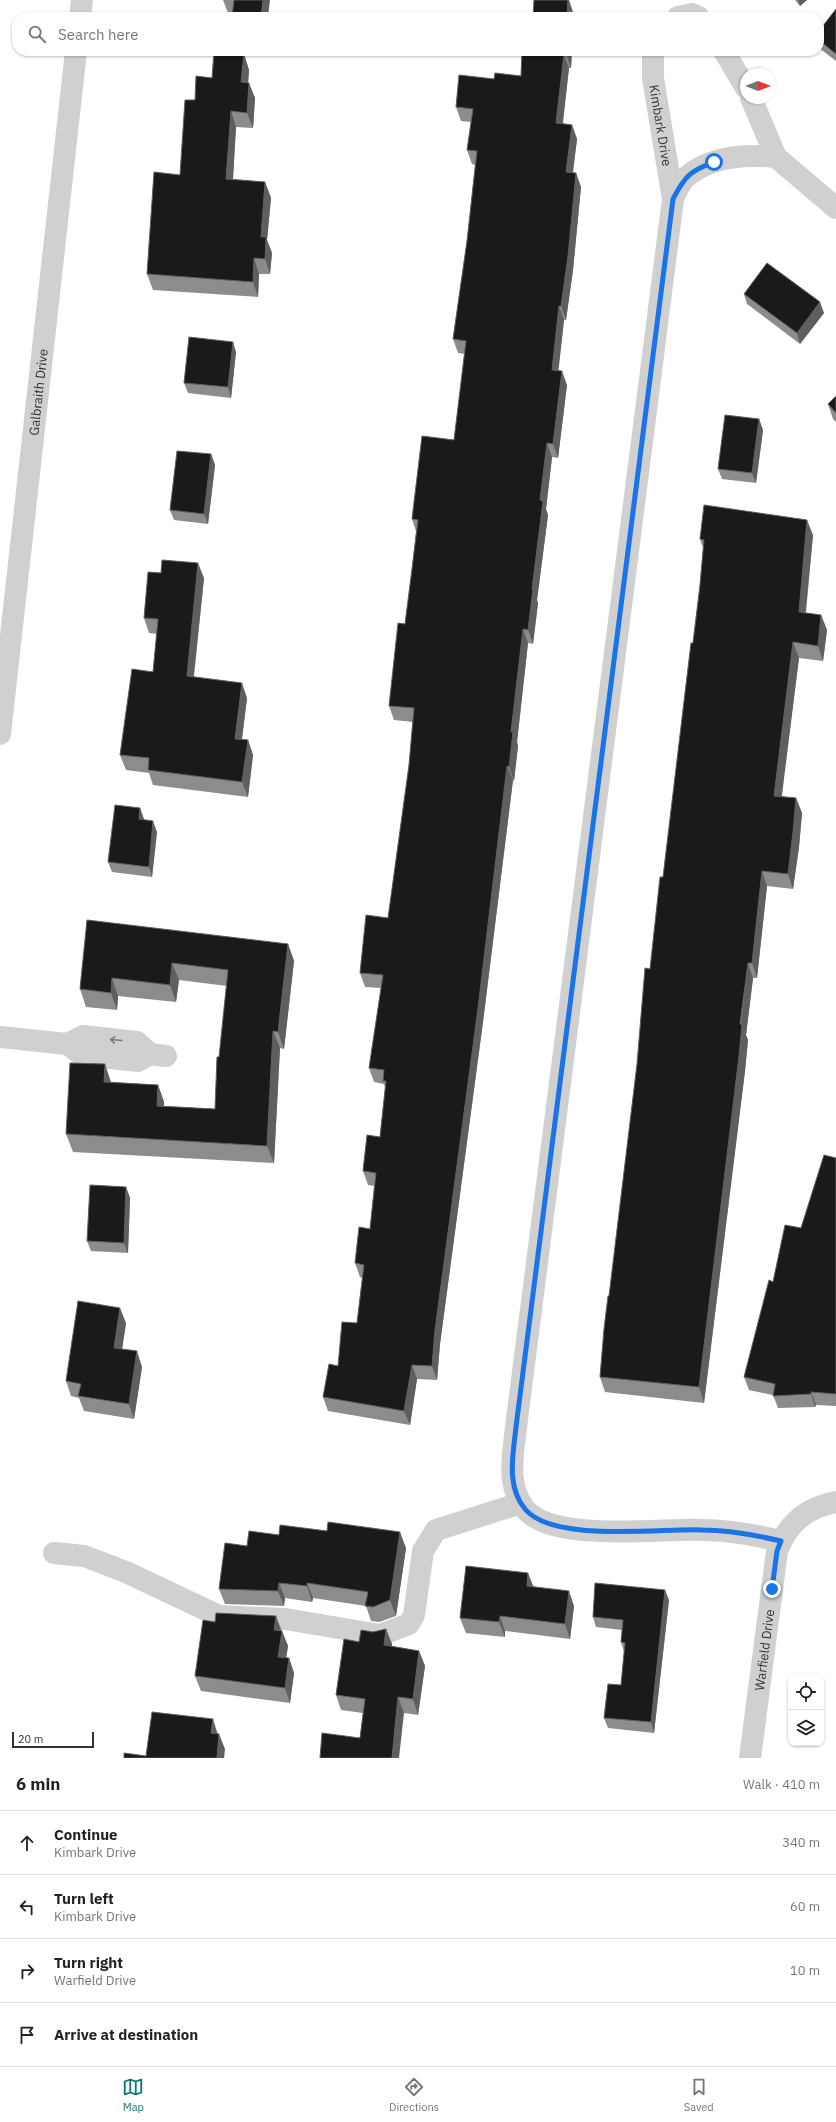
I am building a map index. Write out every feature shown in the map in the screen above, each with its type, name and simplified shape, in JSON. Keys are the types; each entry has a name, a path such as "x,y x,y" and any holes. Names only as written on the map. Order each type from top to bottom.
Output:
{"street":[{"path":"81,12 82,0"},
{"name":"Galbraith Drive","path":"0,734 75,56"},
{"name":"Kimbark Drive","path":"653,56 653,78 673,199 516,1427 512,1477 516,1493 521,1503 535,1517 546,1523 575,1530 703,1530 746,1533 781,1541"},
{"path":"727,56 740,78"},
{"path":"754,104 776,157 836,208"},
{"name":"Kimbark Drive","path":"673,199 684,178 698,168 728,158 746,155 776,157"},
{"path":"0,1037 67,1044 83,1036 137,1042 158,1055"},
{"name":"Warfield Drive","path":"750,1758 777,1551 790,1526 806,1512 819,1506 836,1502"},
{"path":"54,1553 84,1556 126,1572 219,1616 285,1619 380,1635 409,1624 414,1615 423,1550 436,1530 521,1503"}],"building":[{"path":"234,0 263,0 262,12 233,12"},
{"path":"534,0 568,0 567,12 533,12"},
{"path":"836,9 836,54 824,44 824,25"},
{"path":"214,56 244,56 241,82 249,83 247,113 231,111 226,179 265,182 261,237 266,237 265,259 254,258 253,282 147,274 154,172 180,175 185,100 195,100 196,76 212,78"},
{"path":"522,56 564,56 556,123 572,125 566,172 576,173 568,256 561,306 559,306 552,370 562,371 553,444 547,443 540,500 543,501 528,630 523,629 511,732 513,732 509,767 507,766 478,1008 435,1330 432,1366 412,1365 404,1411 323,1397 329,1364 338,1366 342,1322 357,1323 364,1265 355,1263 359,1227 370,1229 376,1173 363,1171 367,1135 380,1137 386,1081 383,1081 384,1070 369,1068 383,975 360,973 366,915 388,918 409,765 414,708 389,706 398,623 405,624 418,520 412,519 422,436 454,440 466,341 453,339 467,241 477,151 467,150 473,109 456,107 459,75 494,79 495,73 521,76"},
{"path":"767,263 820,302 797,333 744,294"},
{"path":"189,337 233,342 228,387 184,383"},
{"path":"836,396 836,413 828,404"},
{"path":"725,415 759,419 752,473 718,469"},
{"path":"177,451 211,454 204,514 170,510"},
{"path":"704,505 807,520 799,612 821,615 818,646 793,642 774,796 796,798 788,874 762,871 752,963 748,963 740,1024 742,1025 739,1056 699,1387 600,1377 604,1329 637,1064 645,968 650,969 660,877 663,877 691,643 693,643 700,585 704,540 700,539"},
{"path":"162,560 198,563 187,676 242,683 235,739 248,740 242,782 148,770 149,758 120,755 132,669 153,672 158,619 144,618 148,572 161,573"},
{"path":"115,805 140,808 139,819 153,821 149,867 108,862"},
{"path":"87,920 288,944 278,1032 273,1031 267,1146 66,1134 70,1063 105,1064 104,1082 158,1085 157,1106 215,1109 217,1057 219,1057 228,970 172,963 170,985 112,978 111,993 80,989"},
{"path":"824,1155 836,1158 836,1394 811,1392 811,1394 773,1396 775,1384 744,1377 769,1280 773,1282 785,1225 801,1228"},
{"path":"90,1185 126,1187 124,1243 87,1241"},
{"path":"78,1301 120,1308 114,1348 137,1351 129,1404 78,1396 81,1384 66,1381"},
{"path":"328,1522 400,1532 390,1600 373,1607 365,1606 368,1592 307,1583 307,1586 279,1583 278,1591 219,1589 225,1543 247,1546 249,1531 279,1535 280,1525 327,1531"},
{"path":"466,1566 528,1573 527,1586 569,1591 565,1624 500,1616 499,1622 460,1618"},
{"path":"595,1583 665,1590 651,1722 604,1718 608,1684 621,1685 625,1643 621,1642 623,1620 593,1617"},
{"path":"216,1613 276,1616 274,1630 282,1631 278,1657 289,1658 285,1688 195,1676 203,1620 215,1622"},
{"path":"386,1629 384,1645 419,1651 413,1699 398,1697 392,1758 320,1758 322,1733 360,1738 365,1699 336,1695 344,1639 359,1642 361,1630 373,1632"},
{"path":"152,1712 213,1719 211,1733 219,1734 217,1758 124,1758 124,1753 146,1756"}],"route":[{"path":"714,162 698,168 684,178 673,199 516,1427 512,1477 516,1493 526,1510 546,1523 561,1527 575,1530 601,1531 703,1530 746,1533 781,1541 777,1551 772,1589"}]}
